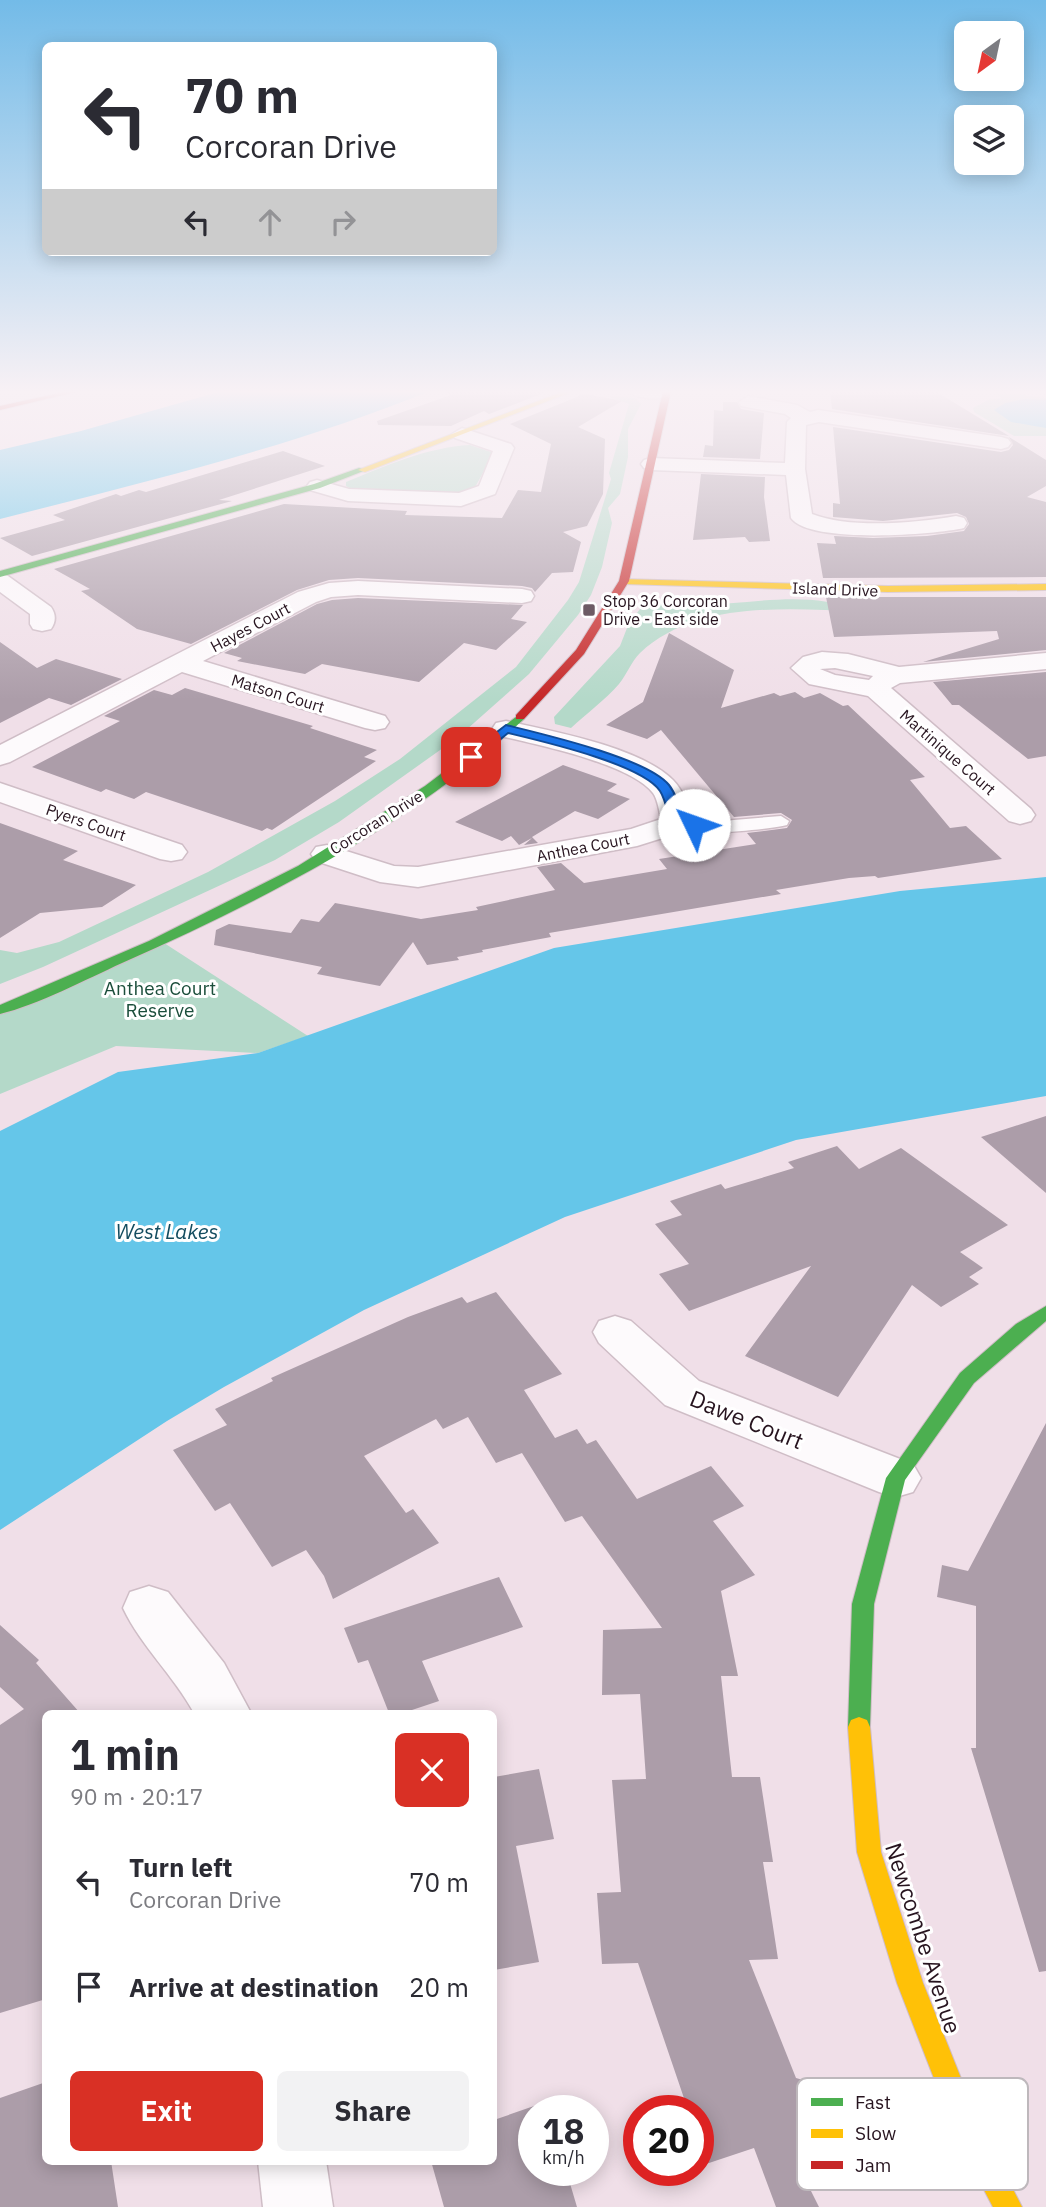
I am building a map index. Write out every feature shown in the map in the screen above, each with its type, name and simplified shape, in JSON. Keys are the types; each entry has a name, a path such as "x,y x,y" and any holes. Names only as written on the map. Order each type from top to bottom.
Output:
{"street":[{"path":"0,573 288,494"},
{"path":"345,494 461,500 479,494"},
{"name":"Corcoran Drive","path":"0,1010 161,941 327,854 443,779 506,729 552,685 597,631 623,581 643,494"},
{"path":"799,494 802,518 810,523 831,527 937,528 956,523"},
{"path":"0,581 42,612 42,624"},
{"name":"Island Drive","path":"623,581 855,591 1046,587"},
{"name":"Hayes Court","path":"0,756 307,597 329,590 358,588 522,596"},
{"name":"Martinique Court","path":"1020,815 887,682 1046,661"},
{"name":"Matson Court","path":"181,663 375,722"},
{"path":"506,729 568,744 648,774 664,787 677,824"},
{"name":"Pyers Court","path":"0,792 171,852"},
{"name":"Anthea Court","path":"327,854 391,876 418,877 637,837 677,824"},
{"name":"Newcombe Avenue","path":"948,2078 915,1995 869,1852 859,1735 863,1604 896,1478 967,1378 1022,1329 1046,1312"},
{"name":"Dawe Court","path":"615,1332 682,1393 896,1478"},
{"path":"149,1608 205,1680 221,1710"},
{"path":"293,2165 298,2207"},
{"name":"Newcombe Avenue","path":"999,2190 1008,2207"}],"lane":[{"path":"677,824 710,827 781,821"}],"green space":[{"path":"606,494 620,494 608,508 612,523 602,567 591,595 578,615 529,674 457,738 339,822 275,860 43,967 0,984 0,950 17,953 59,942 208,872 335,801 400,759 516,667 579,582"},
{"path":"648,599 700,605 780,599 807,600 833,603 858,611 744,611 688,624 663,636 640,653 619,684 571,728 555,724 554,717 620,646 629,623"},
{"name":"Anthea Court Reserve","path":"161,941 308,1036 258,1053 116,1046 0,1094 0,1010"}],"water":[{"path":"0,494 97,494 0,519"},
{"name":"West Lakes","path":"1046,877 1046,1096 796,1140 565,1217 364,1310 224,1387 0,1530 0,1131 118,1072 258,1053 554,948 900,891"}],"building":[{"path":"116,494 238,494 219,500 232,501 32,556 0,538 65,520 53,515"},
{"path":"516,494 603,494 587,526 563,532 581,542 573,572 552,573 535,592 532,588 522,586 358,578 329,580 297,590 191,644 137,629 81,591 90,589 54,569 284,504 407,511 405,515 502,518"},
{"path":"699,494 764,494 770,541 749,542 745,537 693,540"},
{"path":"839,494 1032,494 1027,497 1046,502 1046,577 823,578 817,543 836,544 834,536 927,536 964,531 969,524 966,517 957,513 883,521 833,517 833,503 840,504"},
{"path":"826,597 1046,597 1046,650 923,662 999,639 997,631 834,637"},
{"path":"358,598 523,605 511,619 527,622 496,650 464,643 419,682 322,664 305,674 237,661 242,658 224,653 317,604"},
{"path":"669,633 734,670 721,708 774,693 780,696 795,692 804,698 820,693 843,706 848,705 925,777 910,780 950,828 966,826 1002,859 776,890 781,894 549,933 551,937 482,950 483,952 457,957 459,960 427,965 413,942 380,986 317,974 322,967 214,945 216,930 229,924 291,933 301,919 319,922 335,903 421,919 478,910 476,907 555,890 537,867 561,863 584,883 667,869 659,859 756,844 747,833 787,828 792,820 781,813 734,817 661,730 647,739 606,725 643,702"},
{"path":"0,642 37,668 56,659 122,679 71,705 49,698 0,723"},
{"path":"1046,672 1046,756 1028,759 959,705 952,705 933,682"},
{"path":"185,688 313,726 310,728 377,750 364,757 376,761 272,830 267,828 262,831 146,792 134,799 106,789 101,792 32,767 120,721 104,716 154,690 172,695"},
{"path":"563,765 617,784 607,791 630,799 598,819 575,811 532,837 538,843 524,845 532,838 519,845 511,836 502,841 455,822"},
{"path":"0,823 78,851 63,860 136,885 102,907 40,913 0,938"},
{"path":"1046,1116 1046,1193 981,1137"},
{"path":"837,1146 859,1169 901,1148 1008,1225 960,1252 983,1268 969,1277 979,1284 941,1307 912,1285 838,1397 745,1356 811,1266 689,1311 659,1274 689,1264 655,1224 682,1215 670,1201 721,1184 725,1189 794,1168 788,1162"},
{"path":"496,1292 562,1374 524,1390 555,1438 577,1429 587,1444 596,1440 637,1499 711,1466 744,1506 713,1521 755,1575 721,1591 738,1676 721,1676 732,1777 760,1777 773,1862 763,1862 778,1959 749,1960 797,2078 797,2190 810,2190 819,2207 776,2207 754,2148 714,2161 714,2095 683,2095 638,1963 602,1964 597,1893 621,1892 612,1780 646,1779 640,1694 602,1695 603,1630 662,1628 582,1516 565,1522 522,1453 496,1463 468,1417 443,1429 436,1419 364,1456 406,1513 413,1509 439,1543 333,1599 324,1576 306,1550 272,1567 230,1503 215,1511 173,1450 227,1425 215,1409 273,1381 271,1378 408,1317 462,1297 467,1303"},
{"path":"1046,1423 1046,1971 1039,1972 971,1748 976,1748 976,1606 937,1597 942,1565 968,1571"},
{"path":"499,1577 523,1627 422,1661 439,1701 412,1710 388,1710 368,1660 358,1663 344,1628"},
{"path":"0,1625 39,1660 36,1663 77,1710 42,1710 42,2000 0,2013 0,1725 24,1709 0,1687"},
{"path":"539,1769 554,1839 516,1846 539,1962 497,1969 497,1776"},
{"path":"42,2083 42,2165 112,2165 118,2207 0,2207 0,2098"},
{"path":"518,2112 518,2186 571,2186 577,2207 444,2207 432,2165 497,2165 497,2119"}],"traffic: fast":[{"path":"0,574 288,494"},
{"path":"0,1010 154,944 302,868 351,840 429,789 520,717"},
{"path":"859,1727 863,1604 896,1478 967,1378 1022,1329 1046,1312"}],"traffic: slow":[{"path":"623,581 888,589 1046,587"},
{"path":"859,1727 869,1852 910,1983 947,2078"},
{"path":"999,2190 1008,2207"}],"traffic: jam":[{"path":"520,717 580,652 624,581 644,494"}],"place":[{"name":"Stop 36 Corcoran Drive - East side","path":"589,610"}],"route":[{"path":"471,757 506,729 568,744 648,774 664,787 677,824 694,825"}]}
